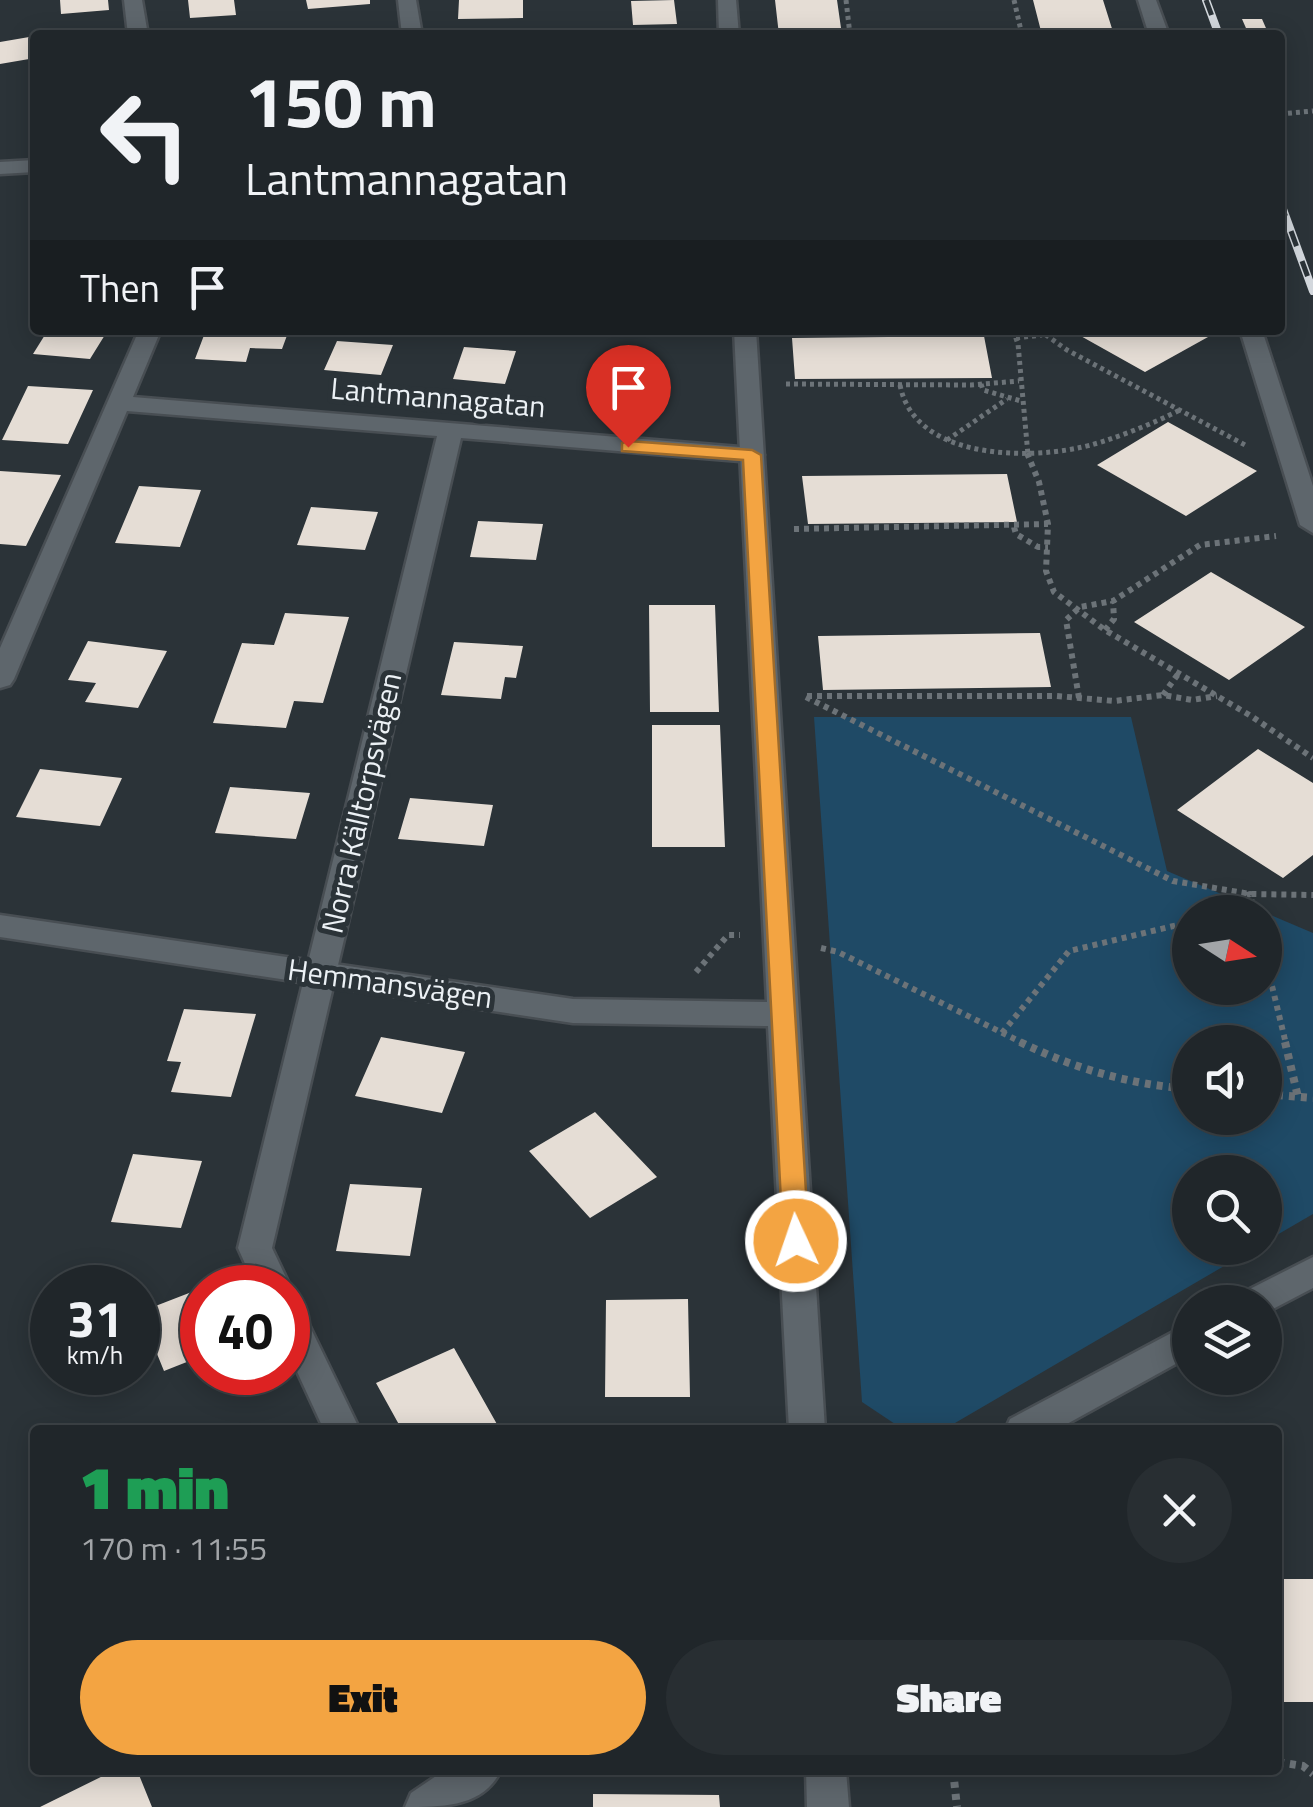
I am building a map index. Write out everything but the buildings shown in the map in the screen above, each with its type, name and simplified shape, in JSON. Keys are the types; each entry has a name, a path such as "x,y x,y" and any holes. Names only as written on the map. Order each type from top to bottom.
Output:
{"street":[{"path":"133,0 137,30"},
{"path":"407,0 411,30"},
{"path":"727,0 729,30"},
{"path":"1148,0 1157,30"},
{"path":"0,168 30,166"},
{"path":"0,679 148,335"},
{"path":"745,335 807,1425"},
{"path":"1253,335 1313,525"},
{"name":"Lantmannagatan","path":"118,403 752,455"},
{"name":"Norra Källtorpsvägen","path":"263,1265 255,1248 450,432"},
{"name":"Hemmansvägen","path":"0,926 573,1011 783,1014"},
{"path":"1282,1288 1313,1271"},
{"path":"1031,1425 1172,1348"},
{"path":"310,1362 340,1425"},
{"path":"426,1807 474,1775"},
{"path":"826,1775 828,1807"}],"path":[{"path":"846,0 849,30"},
{"path":"1014,0 1021,30"},
{"path":"1285,113 1313,110"},
{"path":"1014,335 1026,449 1039,482 1048,524 1050,585 1075,610 1105,630 1313,758"},
{"path":"1016,338 1031,335"},
{"path":"1045,335 1248,446 1288,448"},
{"path":"748,384 1020,382"},
{"path":"900,384 906,411 916,424 947,440 988,448 1089,446 1133,427 1152,426 1180,410"},
{"path":"981,384 983,390 1022,401"},
{"path":"947,440 1007,399"},
{"path":"757,530 1048,524"},
{"path":"1014,527 1016,534 1038,547 1048,548"},
{"path":"1079,698 1066,620 1075,610 1113,601 1200,545 1223,539 1285,536"},
{"path":"1105,630 1114,619 1113,601"},
{"path":"1162,694 1178,674"},
{"path":"1217,696 1192,700 1162,694 1114,701 804,696 1173,881 1250,894 1313,895"},
{"path":"1002,1033 1069,951 1172,926"},
{"path":"779,938 838,952 1074,1068 1138,1085 1172,1088"},
{"path":"1276,1005 1298,1097"},
{"path":"1282,1096 1313,1098"},
{"path":"1282,1763 1303,1766 1313,1774"},
{"path":"953,1775 956,1807"}],"shaded area":[{"path":"814,717 1131,717 1167,871 1224,895 1172,895 1172,1005 1282,1005 1282,920 1313,933 1313,1214 1282,1232 1282,1155 1172,1155 1172,1265 1226,1265 1192,1285 1172,1285 1172,1296 952,1425 896,1425 862,1402"}],"railway":[{"path":"1206,0 1217,30"},
{"path":"1285,215 1313,291"}],"route":[{"path":"628,447 752,455 796,1241"}]}
